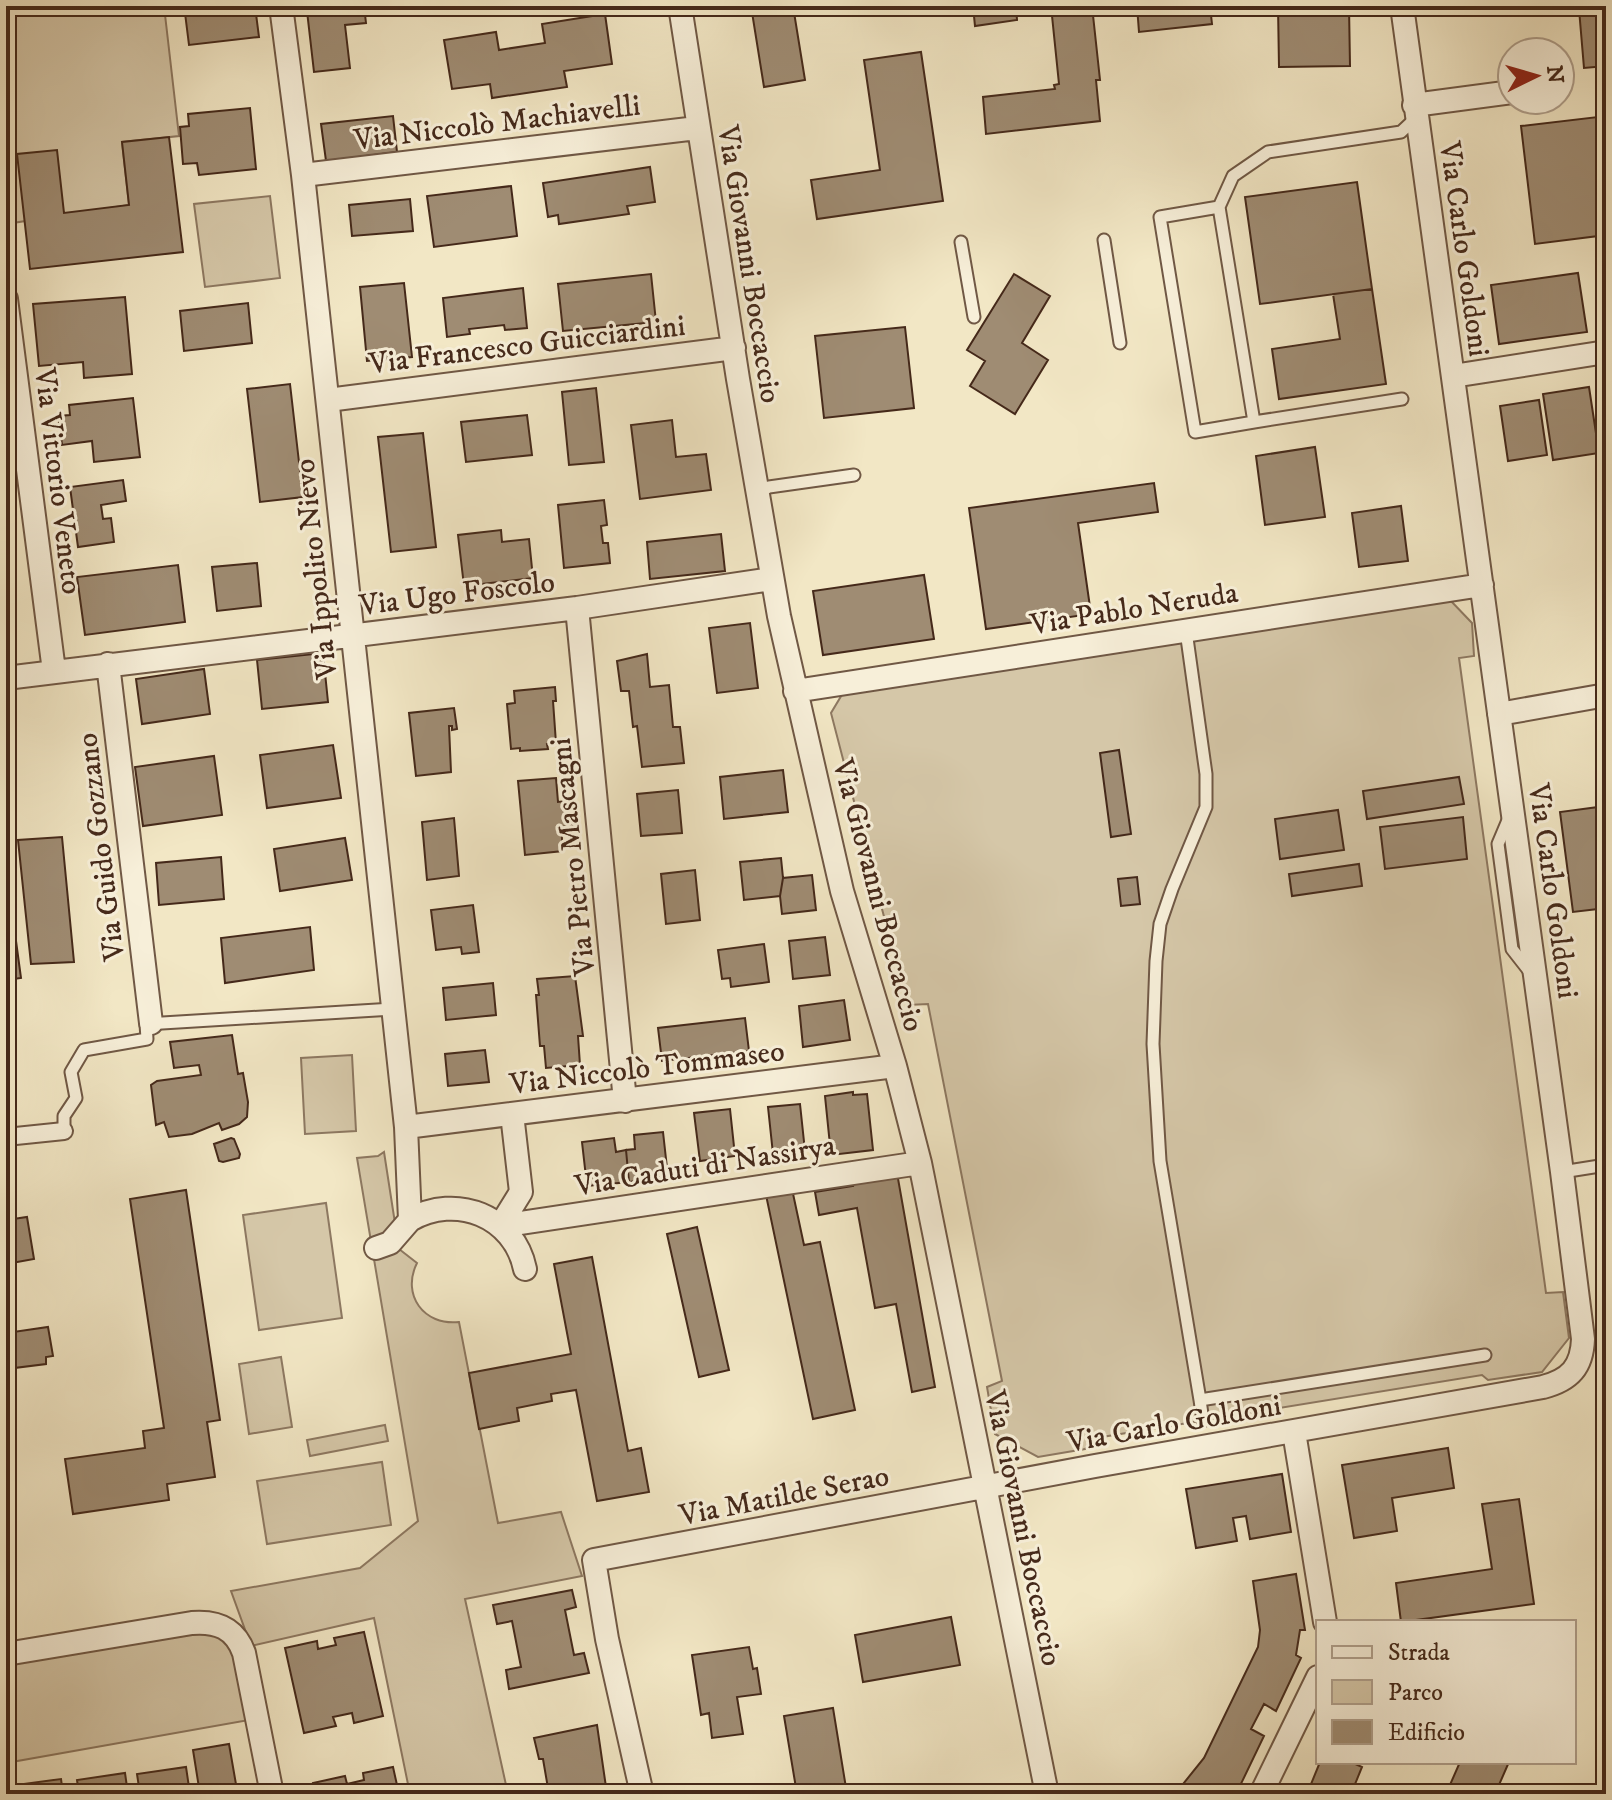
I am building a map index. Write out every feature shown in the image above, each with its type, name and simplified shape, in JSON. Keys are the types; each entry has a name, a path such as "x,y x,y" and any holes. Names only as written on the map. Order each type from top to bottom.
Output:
{"street":[{"name":"Via Ippolito Nievo","path":"281,6 303,175 406,1127 410,1220"},
{"name":"Via Giovanni Boccaccio","path":"680,6 697,128 772,579 842,891 895,1066 920,1163 1047,1794"},
{"name":"Via Carlo Goldoni","path":"984,1487 1543,1387 1571,1376 1579,1364 1583,1339 1562,1172 1402,6"},
{"name":"Via Carlo Goldoni","path":"1415,111 1496,95"},
{"name":"Via Niccolò Machiavelli","path":"303,175 697,128"},
{"name":"Via Vittorio Veneto","path":"6,299 54,671"},
{"name":"Via Francesco Guicciardini","path":"328,400 734,348"},
{"path":"1453,376 1606,352"},
{"name":"Via Ugo Foscolo","path":"6,678 577,608 772,579"},
{"name":"Via Pablo Neruda","path":"795,691 1482,585"},
{"name":"Via Pietro Mascagni","path":"577,608 625,1101"},
{"name":"Via Guido Gozzano","path":"108,664 151,1023"},
{"path":"1499,714 1606,695"},
{"name":"Via Niccolò Tommaseo","path":"406,1127 895,1066"},
{"path":"500,1226 521,1192 512,1114"},
{"path":"6,1137 64,1131"},
{"name":"Via Caduti di Nassirya","path":"500,1226 920,1163"},
{"path":"376,1248 390,1243 410,1220 435,1209 455,1208 478,1213 500,1226 518,1248 525,1269"},
{"path":"1294,1432 1325,1620"},
{"name":"Via Matilde Serao","path":"642,1794 607,1639 594,1560 984,1487"},
{"path":"7,1652 192,1623 224,1626 238,1639 244,1653 272,1794"},
{"path":"1261,1794 1316,1681"}],"lane":[{"path":"1254,422 1219,207 1233,176 1268,152 1401,132 1415,111"},
{"path":"1219,207 1160,217 1195,432 1402,399"},
{"path":"1104,240 1120,343"},
{"path":"961,242 974,317"},
{"path":"757,493 769,487 854,475"},
{"path":"1186,631 1206,774 1206,801 1204,815 1160,924 1153,1034 1160,1161 1203,1421"},
{"path":"64,1131 64,1116 76,1098 71,1072 84,1050 147,1039 146,1024 393,1009"},
{"path":"1562,1172 1606,1165"},
{"path":"1200,1400 1485,1355"}],"green space":[{"path":"6,6 164,6 179,136 122,142 129,205 6,224"},
{"path":"270,196 280,278 205,287 194,204"},
{"path":"1450,600 1472,623 1474,656 1459,658 1546,1293 1563,1292 1569,1338 1542,1372 1488,1380 1482,1375 1096,1438 1085,1449 1038,1457 995,1434 987,1387 1002,1381 928,1004 907,1005 831,713 843,693"},
{"path":"352,1055 356,1131 305,1134 301,1058"},
{"path":"384,1152 399,1249 417,1263 412,1286 414,1297 426,1314 435,1319 459,1322 498,1523 561,1512 582,1576 465,1599 508,1794 410,1794 374,1618 251,1646 231,1591 360,1568 418,1521 357,1158 378,1156"},
{"path":"326,1203 342,1318 259,1330 243,1215"},
{"path":"281,1357 292,1427 249,1434 239,1364"},
{"path":"385,1425 388,1441 310,1456 307,1440"},
{"path":"382,1462 391,1525 267,1544 257,1481"},
{"path":"205,1630 231,1644 249,1720 6,1763 6,1665 20,1658"}],"building":[{"path":"203,6 223,6 223,9 255,6 259,37 189,45 185,13 204,11"},
{"path":"311,6 364,6 366,23 345,25 350,68 314,72 307,11"},
{"path":"751,6 793,6 805,80 764,87"},
{"path":"973,6 1016,6 1017,20 975,26"},
{"path":"1051,6 1092,6 1100,80 1096,80 1100,121 986,134 983,97 1055,89 1054,85 1059,84"},
{"path":"1137,6 1210,6 1212,24 1139,32"},
{"path":"1278,6 1349,6 1350,66 1279,67"},
{"path":"1606,7 1606,66 1584,68 1579,9"},
{"path":"605,14 612,64 564,71 567,87 492,98 490,84 452,89 444,40 496,32 499,50 545,43 542,24"},
{"path":"921,52 943,201 817,219 811,180 880,170 864,60"},
{"path":"250,108 256,169 199,175 197,163 183,164 180,127 189,126 188,114"},
{"path":"393,116 397,152 326,161 321,124"},
{"path":"1606,116 1606,235 1535,244 1521,126"},
{"path":"169,137 183,252 30,269 17,154 57,150 64,213 129,205 122,142"},
{"path":"650,167 655,202 627,206 629,214 559,224 558,215 548,217 543,183"},
{"path":"1357,182 1372,289 1260,304 1245,197"},
{"path":"511,186 517,236 434,247 427,196"},
{"path":"410,199 413,231 352,236 349,205"},
{"path":"1578,273 1587,332 1499,344 1491,285"},
{"path":"651,274 656,322 563,331 558,284"},
{"path":"1014,274 1050,296 1022,343 1048,360 1015,414 970,386 985,361 967,350"},
{"path":"404,283 412,357 367,361 360,287"},
{"path":"523,288 527,328 505,330 504,325 469,329 470,334 447,337 443,298"},
{"path":"1372,289 1386,384 1279,399 1272,349 1340,339 1333,294"},
{"path":"125,297 132,374 84,378 83,362 39,366 33,304"},
{"path":"248,303 252,343 184,351 180,311"},
{"path":"905,327 914,408 824,418 815,336"},
{"path":"290,384 303,497 260,502 247,389"},
{"path":"1589,387 1599,453 1553,460 1543,394"},
{"path":"596,388 604,462 569,465 562,392"},
{"path":"133,398 140,457 94,462 92,441 62,445 58,416 70,415 69,405"},
{"path":"1539,400 1547,455 1508,461 1500,406"},
{"path":"527,415 532,455 466,462 461,422"},
{"path":"672,420 676,457 706,454 711,490 640,499 631,425"},
{"path":"423,433 436,547 391,552 378,437"},
{"path":"1315,447 1325,517 1265,525 1256,456"},
{"path":"123,480 126,501 101,505 103,519 111,518 114,542 78,547 70,487"},
{"path":"1154,483 1158,512 1078,523 1091,614 986,629 969,508"},
{"path":"604,500 607,525 601,526 603,543 608,543 610,563 564,568 558,505"},
{"path":"1401,506 1408,561 1359,567 1352,513"},
{"path":"501,530 502,542 529,539 533,578 464,586 458,535"},
{"path":"721,534 725,571 650,579 647,542"},
{"path":"257,563 261,606 217,611 212,567"},
{"path":"178,565 185,622 85,635 77,577"},
{"path":"924,575 934,639 823,655 813,591"},
{"path":"750,623 758,688 717,693 709,628"},
{"path":"323,653 328,702 262,709 257,660"},
{"path":"647,654 650,687 669,685 673,727 680,727 684,763 642,767 629,691 621,691 617,661"},
{"path":"204,669 210,714 142,724 136,679"},
{"path":"555,687 556,743 547,744 548,749 511,749 507,704 515,703 514,691"},
{"path":"454,708 457,729 452,730 449,726 451,772 416,776 409,713"},
{"path":"333,745 341,798 267,808 260,755"},
{"path":"1119,750 1131,834 1111,837 1100,753"},
{"path":"214,756 222,815 143,826 135,767"},
{"path":"783,770 788,812 724,819 720,777"},
{"path":"1459,777 1464,804 1367,819 1363,791"},
{"path":"556,778 558,802 574,800 576,826 561,827 563,851 525,855 518,781"},
{"path":"678,790 682,833 641,836 637,794"},
{"path":"1606,806 1606,908 1573,912 1560,812"},
{"path":"1338,810 1344,850 1280,859 1275,819"},
{"path":"1463,817 1467,859 1385,869 1380,827"},
{"path":"454,818 459,876 427,880 422,822"},
{"path":"62,837 74,962 31,964 18,840"},
{"path":"345,838 352,880 280,891 274,849"},
{"path":"221,857 224,899 159,905 156,863"},
{"path":"781,858 783,878 780,896 744,900 740,862"},
{"path":"1359,864 1362,886 1292,896 1289,874"},
{"path":"695,870 700,920 666,924 661,874"},
{"path":"812,875 816,910 782,914 780,896 783,878"},
{"path":"1137,877 1140,904 1121,906 1118,879"},
{"path":"473,905 479,952 462,954 461,947 436,950 431,910"},
{"path":"310,927 314,970 225,983 221,938"},
{"path":"825,937 830,975 793,979 789,941"},
{"path":"16,941 21,978 6,980 6,942"},
{"path":"764,944 769,982 731,987 730,978 722,979 718,950"},
{"path":"575,976 583,1036 578,1036 580,1065 546,1068 544,1046 540,1046 537,979"},
{"path":"493,983 496,1015 446,1020 443,988"},
{"path":"844,1000 850,1040 803,1047 799,1006"},
{"path":"745,1018 749,1051 662,1061 658,1028"},
{"path":"232,1035 238,1074 243,1073 247,1117 239,1124 222,1130 219,1123 192,1134 169,1137 164,1122 156,1125 151,1085 157,1081 201,1075 199,1065 174,1068 170,1042"},
{"path":"485,1050 489,1082 448,1086 445,1054"},
{"path":"853,1092 853,1095 867,1094 873,1150 831,1155 825,1096"},
{"path":"800,1104 805,1151 773,1154 768,1107"},
{"path":"730,1109 735,1156 700,1161 694,1113"},
{"path":"663,1132 668,1177 629,1182 626,1150 635,1149 634,1135"},
{"path":"231,1138 240,1154 239,1158 219,1161 214,1144"},
{"path":"614,1138 616,1152 626,1150 629,1182 587,1186 582,1142"},
{"path":"897,1173 935,1387 912,1392 896,1304 875,1308 857,1208 819,1215 815,1192 853,1186 852,1181"},
{"path":"792,1189 804,1245 820,1242 855,1410 813,1419 766,1195"},
{"path":"186,1190 220,1420 207,1422 215,1477 167,1484 169,1500 73,1514 65,1459 145,1448 143,1431 164,1428 130,1199"},
{"path":"27,1217 34,1259 6,1264 6,1220"},
{"path":"697,1227 729,1370 699,1377 667,1234"},
{"path":"592,1257 628,1451 641,1448 649,1492 597,1501 576,1390 551,1394 552,1401 517,1408 519,1421 479,1429 469,1373 571,1354 554,1264"},
{"path":"48,1327 53,1356 46,1357 46,1364 6,1369 6,1333"},
{"path":"1448,1448 1454,1488 1392,1498 1397,1531 1354,1538 1342,1465"},
{"path":"1282,1474 1291,1532 1250,1539 1246,1516 1233,1518 1237,1541 1196,1548 1186,1489"},
{"path":"1519,1499 1534,1604 1401,1620 1396,1583 1492,1569 1482,1504"},
{"path":"1296,1574 1305,1630 1300,1630 1296,1655 1301,1658 1276,1711 1264,1704 1251,1729 1264,1736 1238,1790 1232,1787 1227,1794 1175,1794 1204,1758 1258,1647 1260,1630 1253,1581"},
{"path":"572,1590 576,1607 565,1610 574,1655 584,1653 589,1673 509,1689 506,1670 521,1667 512,1621 497,1624 493,1605"},
{"path":"951,1617 960,1665 863,1682 855,1635"},
{"path":"364,1632 383,1716 354,1723 352,1713 333,1717 336,1726 304,1733 285,1648 317,1641 318,1649 336,1645 334,1638"},
{"path":"749,1647 753,1669 757,1668 761,1694 737,1697 743,1734 712,1738 709,1713 701,1715 692,1655"},
{"path":"833,1708 847,1794 797,1794 784,1716"},
{"path":"597,1725 606,1787 609,1787 611,1794 549,1794 543,1759 539,1759 534,1738"},
{"path":"229,1744 237,1790 200,1794 193,1750"},
{"path":"1319,1764 1355,1764 1362,1767 1351,1794 1307,1794"},
{"path":"1459,1764 1508,1764 1495,1794 1446,1794"},
{"path":"186,1767 190,1794 140,1794 137,1774"},
{"path":"393,1767 399,1794 315,1794 313,1783 345,1776 347,1784 364,1780 363,1773"},
{"path":"125,1773 128,1794 79,1794 77,1780"},
{"path":"61,1779 63,1794 24,1794 23,1784"}]}
